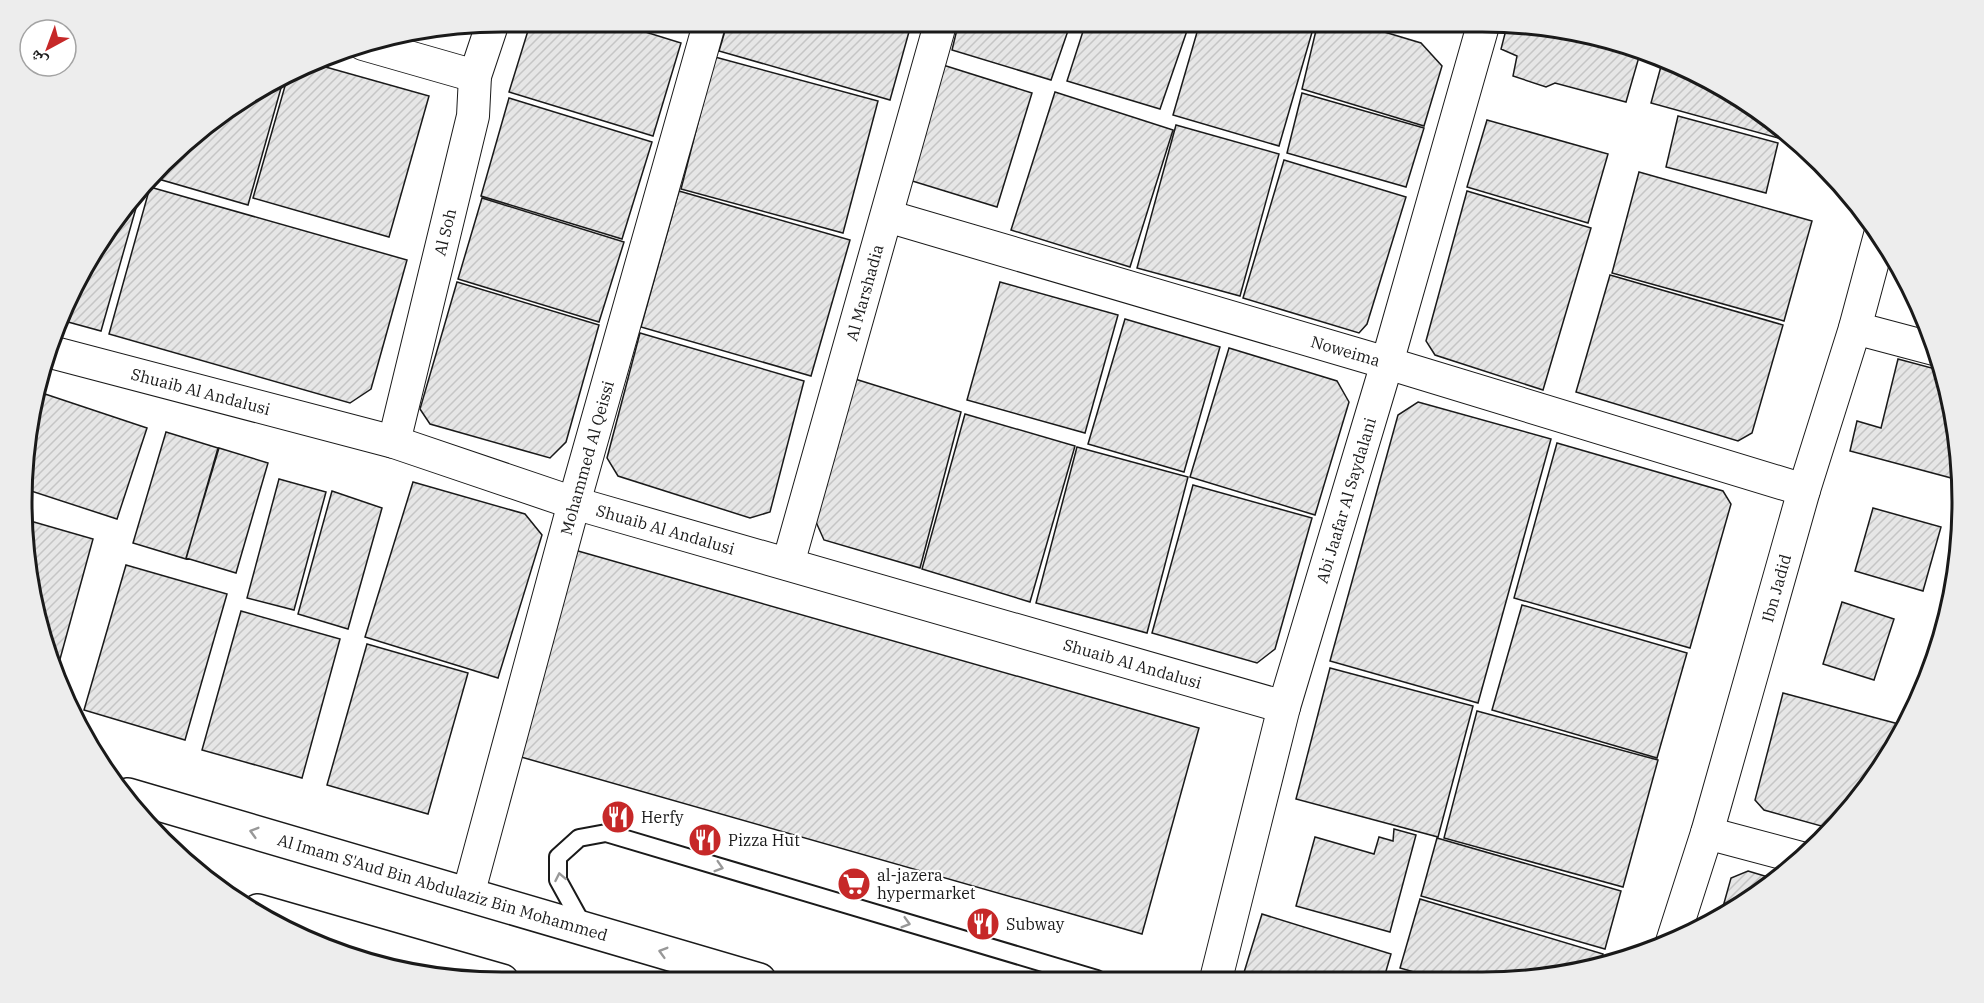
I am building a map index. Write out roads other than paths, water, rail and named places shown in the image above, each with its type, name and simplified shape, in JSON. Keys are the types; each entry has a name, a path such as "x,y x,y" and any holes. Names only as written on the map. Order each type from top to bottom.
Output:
{"street":[{"name":"Al Soh","path":"394,441 473,116 475,76 490,32"},
{"name":"Mohammed Al Qeissi","path":"468,895 574,503 707,32"},
{"name":"Al Marshadia","path":"788,564 937,32"},
{"name":"Abi Jaafar Al Saydalani","path":"1218,972 1284,707 1387,363 1480,32"},
{"path":"378,48 475,76"},
{"name":"Noweima","path":"887,216 1387,363 1804,490"},
{"name":"Ibn Jadid","path":"1676,929 1707,833 1804,490 1855,328 1877,246"},
{"path":"1855,328 1927,347"},
{"name":"Shuaib Al Andalusi","path":"55,353 394,441 574,503 1284,707"},
{"name":"Al Imam S'Aud Bin Abdulaziz Bin Mohammed","path":"137,798 732,972"},
{"path":"1707,833 1791,855"},
{"path":"282,917 461,969"}],"lane":[{"path":"585,929 558,880 558,857 579,838 606,833 1073,972"}],"place":[{"name":"Herfy","path":"618,817"},
{"name":"Pizza Hut","path":"705,840"},
{"name":"al-jazera hypermarket","path":"854,884"},
{"name":"Subway","path":"983,924"}]}
